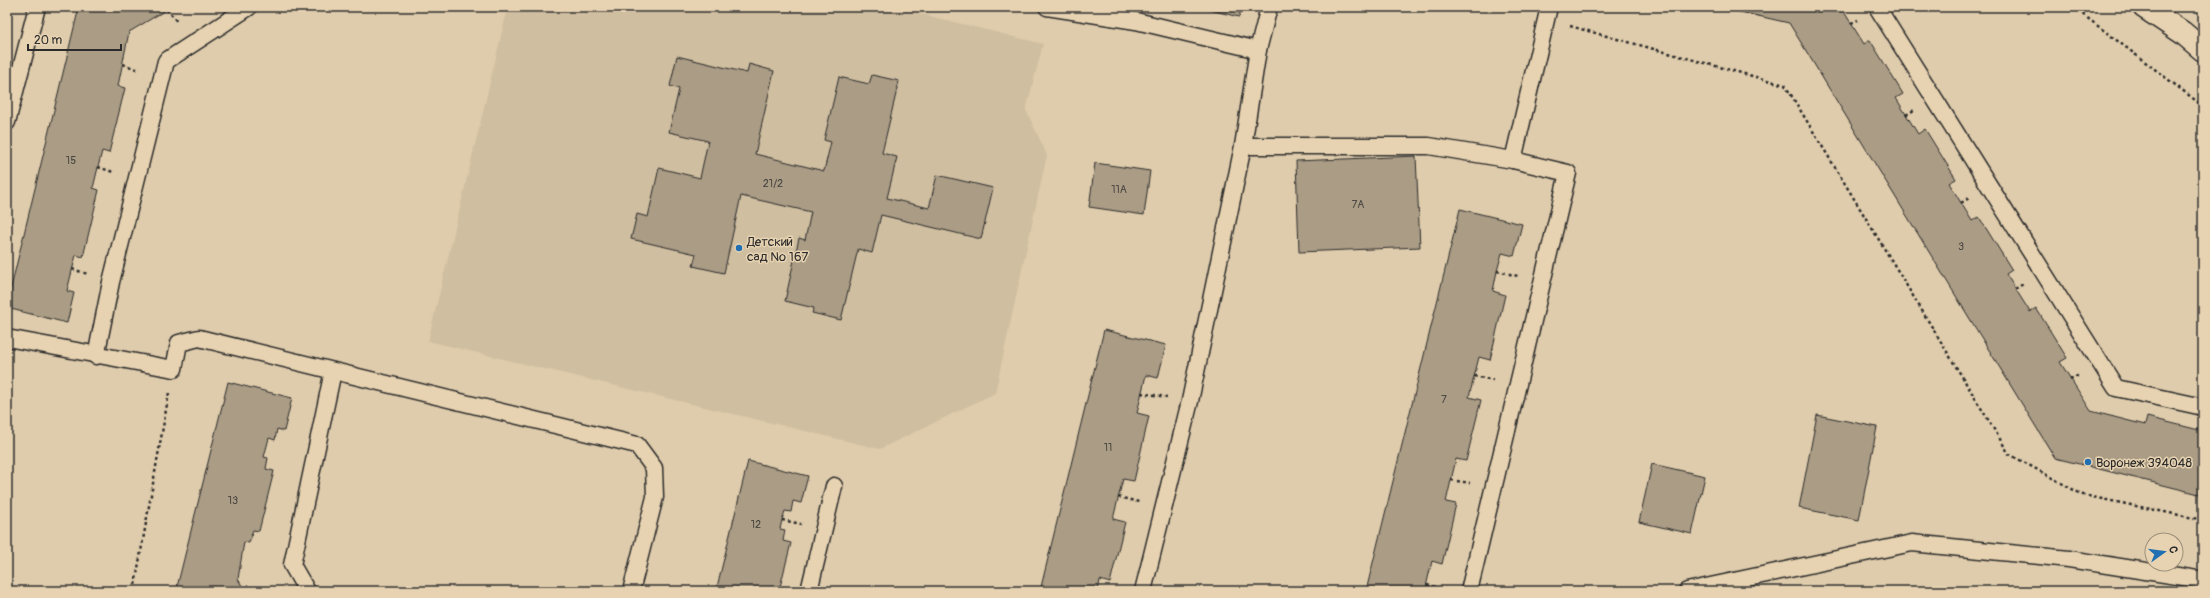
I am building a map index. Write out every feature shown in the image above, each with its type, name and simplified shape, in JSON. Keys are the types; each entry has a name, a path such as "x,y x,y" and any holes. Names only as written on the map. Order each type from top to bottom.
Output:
{"street":[{"path":"2144,7 2183,33 2203,50"}],"lane":[{"path":"7,122 37,7"},
{"path":"96,356 111,282 166,61 249,7"},
{"path":"1047,7 1136,21 1258,50"},
{"path":"1143,591 1190,402 1243,146 1258,50 1269,7"},
{"path":"1878,7 2116,388 2203,407"},
{"path":"1513,160 1548,13"},
{"path":"1243,146 1429,146 1513,160 1568,173 1469,591"},
{"path":"7,338 96,356 174,369 179,343 199,338 637,445 654,468 655,497 631,591"},
{"path":"307,591 292,565 333,371"},
{"path":"810,591 834,486"},
{"path":"1688,591 1912,543 2069,559 2203,580"}],"path":[{"path":"2073,7 2203,106"},
{"path":"1548,13 1785,85 2009,454 2083,495 2203,520"},
{"path":"134,591 174,369"},
{"path":"1427,585 1449,589"}],"shaded area":[{"name":"Детский сад № 167","path":"508,7 893,7 1043,44 1026,110 1047,155 995,393 880,449 428,341"}],"building":[{"path":"79,7 171,7 129,32 118,86 125,88 109,153 102,151 93,188 99,190 83,257 76,255 67,291 74,293 67,323 7,308 7,304"},
{"path":"1198,7 1242,7 1239,17"},
{"path":"1718,7 1841,7 1864,44 1870,40 1903,94 1896,98 1918,134 1925,129 1956,179 1949,183 1972,221 1979,217 2012,270 2006,274 2030,312 2036,308 2067,358 2060,362 2091,411 2145,425 2147,417 2203,431 2203,495 2055,458 1789,23"},
{"path":"677,56 747,73 749,64 774,71 755,154 824,171 831,142 824,140 839,77 869,84 872,75 899,81 882,153 897,157 887,198 929,208 937,175 993,188 981,239 881,215 872,253 858,249 841,320 812,313 814,308 785,301 799,238 805,240 811,212 741,196 724,273 693,266 696,254 631,239 637,214 648,217 659,168 700,178 708,141 669,132 679,89 670,86"},
{"path":"1416,156 1420,247 1299,252 1296,161"},
{"path":"1095,163 1150,171 1144,215 1089,207"},
{"path":"1460,209 1522,224 1514,256 1502,253 1497,271 1493,291 1505,295 1490,360 1479,357 1469,397 1481,400 1466,461 1456,459 1446,502 1456,504 1442,564 1432,561 1425,591 1366,591"},
{"path":"1104,330 1166,345 1158,378 1146,375 1137,413 1149,416 1134,481 1123,479 1113,519 1125,522 1110,583 1100,580 1098,591 1040,591"},
{"path":"228,382 292,398 284,431 277,429 275,440 269,438 264,457 268,458 266,469 274,471 259,531 253,530 249,543 244,542 238,579 245,591 176,591"},
{"path":"1817,415 1877,427 1859,520 1799,508"},
{"path":"748,461 808,476 801,503 793,501 791,512 785,511 782,520 780,529 785,530 783,541 791,543 779,591 716,591"},
{"path":"1652,464 1705,476 1692,534 1639,522"}],"place":[{"name":"Детский сад № 167","path":"739,248"},
{"name":"Воронеж 394048","path":"2088,462"}]}
